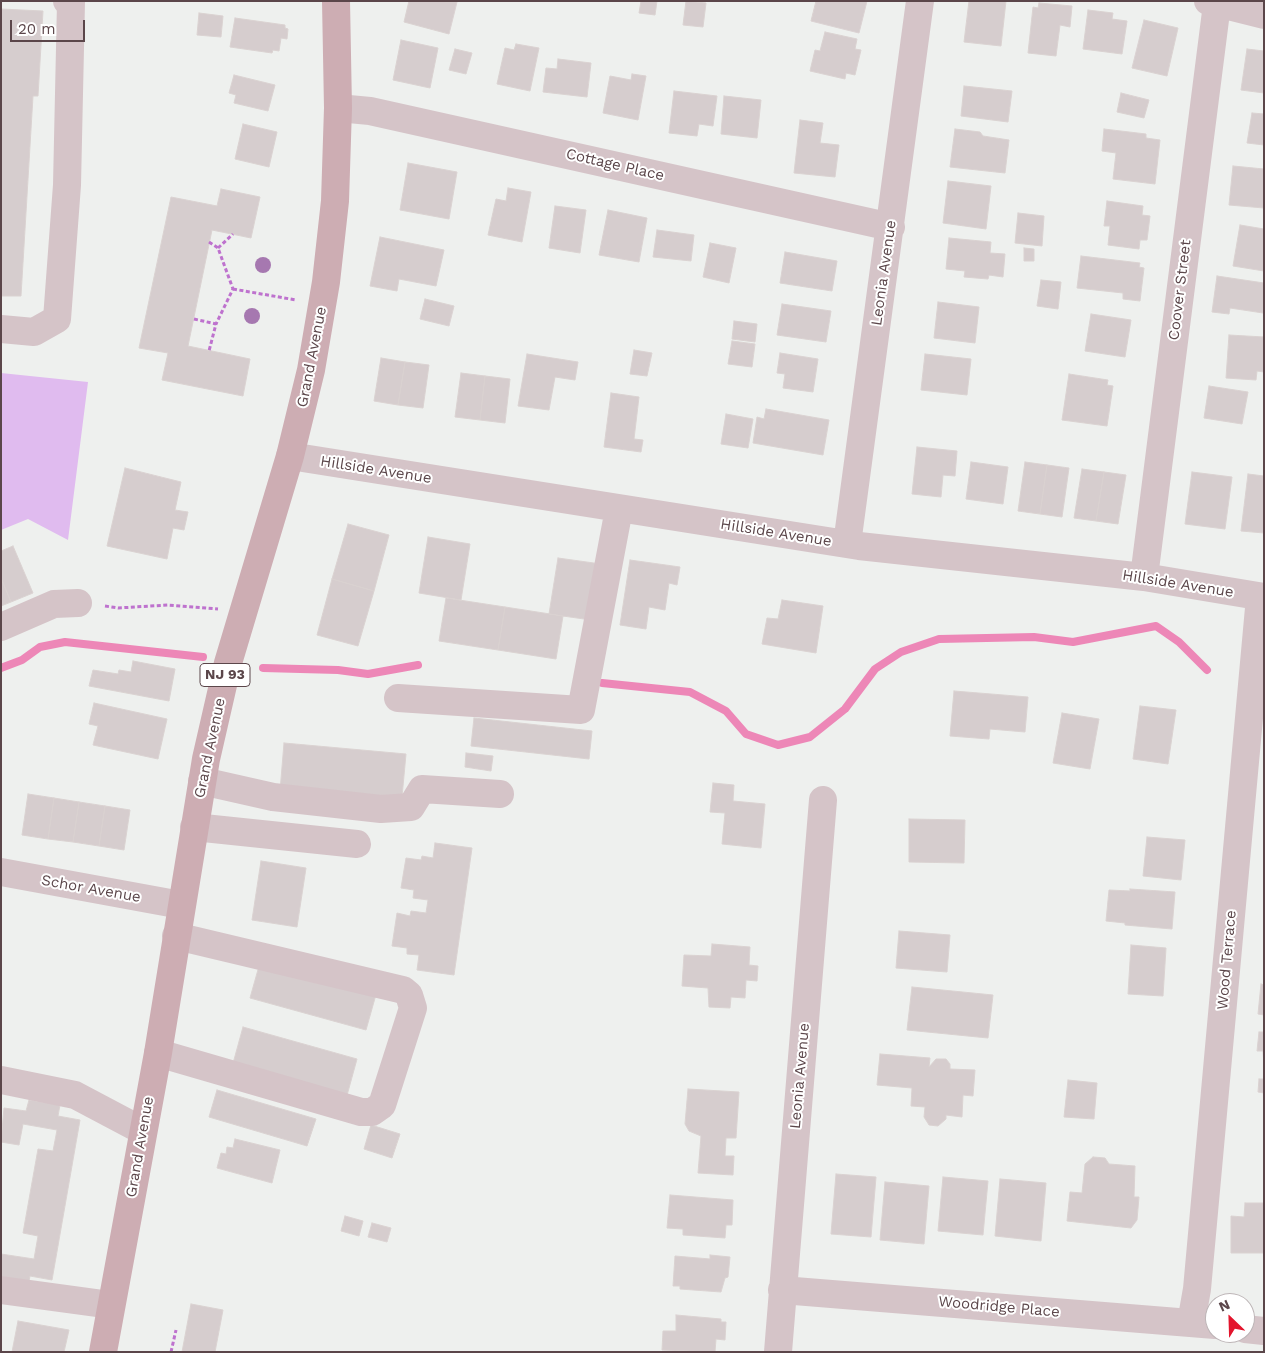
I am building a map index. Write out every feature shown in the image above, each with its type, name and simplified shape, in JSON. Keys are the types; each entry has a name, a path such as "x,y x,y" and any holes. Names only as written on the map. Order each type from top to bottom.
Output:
{"main road":[{"name":"Grand Avenue","path":"103,1352 158,1053 202,782 228,663 290,456 311,370 322,305 335,201 338,108 336,1"}],"street":[{"path":"1,329 34,332 57,318 67,185 71,2 67,1"},
{"name":"Leonia Avenue","path":"847,544 920,1"},
{"path":"1213,2 1264,15"},
{"name":"Coover Street","path":"1144,577 1213,2"},
{"name":"Cottage Place","path":"338,108 370,111 891,227"},
{"name":"Hillside Avenue","path":"290,456 847,544 1144,577 1262,597"},
{"path":"398,698 582,710 619,509"},
{"name":"Wood Terrace","path":"1203,1324 1197,1289 1262,597"},
{"path":"1,626 54,604 78,603"},
{"path":"202,782 273,797 381,809 411,807 422,789 500,794"},
{"name":"Leonia Avenue","path":"778,1352 823,800"},
{"path":"194,827 357,844"},
{"name":"Schor Avenue","path":"1,872 181,905"},
{"path":"158,1053 360,1112 372,1112 382,1105 413,1008 409,995 403,990 176,936"},
{"path":"1,1080 6,1079 75,1095 143,1131"},
{"path":"1,1290 111,1305"},
{"name":"Woodridge Place","path":"782,1290 1203,1324"}],"path":[{"path":"218,248 234,234"},
{"path":"209,350 216,324 233,289 218,248 210,242"},
{"path":"233,289 322,305"},
{"path":"194,319 216,324"},
{"path":"78,603 118,608 168,604 244,611"},
{"path":"171,1352 176,1330"}],"shaded area":[{"path":"1,373 88,382 68,540 28,519 1,530"}],"building":[{"path":"409,1 457,2 449,34 404,22"},
{"path":"641,1 657,1 655,15 639,13"},
{"path":"686,1 706,3 703,27 683,25"},
{"path":"816,1 867,1 859,33 811,21"},
{"path":"969,1 1006,1 1001,46 964,42"},
{"path":"1039,3 1072,6 1070,27 1060,25 1056,56 1028,53 1033,7 1038,8"},
{"path":"1,9 43,11 38,96 33,96 21,296 1,296"},
{"path":"1088,10 1113,13 1112,19 1127,21 1122,54 1083,49"},
{"path":"199,13 223,16 221,37 197,35"},
{"path":"235,18 285,25 285,28 288,29 287,39 281,38 279,51 273,50 272,53 230,47"},
{"path":"1144,20 1178,28 1167,76 1132,68"},
{"path":"825,32 857,39 855,49 861,50 855,75 846,73 845,79 810,71 815,50 820,51"},
{"path":"401,40 438,48 430,88 393,80"},
{"path":"516,44 539,48 530,91 497,84 505,48 514,50"},
{"path":"455,49 472,53 466,74 449,70"},
{"path":"1247,49 1264,51 1264,93 1241,90"},
{"path":"558,59 591,63 587,97 543,92 546,68 557,69"},
{"path":"632,74 646,76 638,120 603,113 610,76 631,80"},
{"path":"234,75 275,85 268,111 234,103 236,95 229,93"},
{"path":"964,86 1012,91 1008,122 961,116"},
{"path":"674,91 717,96 713,126 699,124 697,136 669,133"},
{"path":"1121,93 1149,100 1144,118 1117,112"},
{"path":"724,96 761,100 757,138 721,134"},
{"path":"1252,113 1264,114 1264,145 1247,143"},
{"path":"800,120 823,123 820,143 839,145 835,177 794,173"},
{"path":"243,124 277,132 269,167 235,159"},
{"path":"955,129 980,132 983,136 1009,140 1005,173 950,167"},
{"path":"1104,129 1146,134 1146,138 1160,140 1155,184 1113,179 1116,153 1102,151"},
{"path":"408,163 457,172 449,219 400,210"},
{"path":"1233,166 1264,169 1264,208 1229,205"},
{"path":"948,181 991,186 986,229 943,223"},
{"path":"508,188 531,192 522,242 488,235 496,199 506,201"},
{"path":"221,189 260,197 251,238 212,230 188,346 250,359 243,396 162,380 168,353 139,348 171,197 217,206"},
{"path":"1107,201 1143,206 1142,215 1150,216 1147,240 1140,240 1139,249 1108,245 1110,226 1104,226"},
{"path":"555,206 586,210 580,253 549,248"},
{"path":"608,210 647,218 639,262 599,255"},
{"path":"1018,213 1044,216 1042,246 1015,243"},
{"path":"1240,225 1264,229 1264,271 1233,266"},
{"path":"657,230 694,235 691,261 653,257"},
{"path":"380,237 444,250 436,286 399,279 397,291 370,286"},
{"path":"949,238 991,242 990,253 1005,254 1003,277 989,275 988,279 964,277 965,271 946,269"},
{"path":"710,243 736,248 729,283 703,277"},
{"path":"1024,248 1034,249 1034,261 1024,261"},
{"path":"785,252 837,261 832,291 780,283"},
{"path":"1081,256 1140,263 1139,267 1144,268 1140,301 1123,299 1123,293 1077,288"},
{"path":"1217,276 1264,283 1263,313 1230,308 1229,314 1212,312"},
{"path":"1041,280 1061,282 1058,309 1037,306"},
{"path":"425,299 454,306 449,326 420,319"},
{"path":"938,302 979,307 975,343 934,338"},
{"path":"782,304 831,311 826,342 777,335"},
{"path":"1091,314 1131,320 1125,357 1085,351"},
{"path":"734,321 757,324 755,342 732,339"},
{"path":"1229,335 1264,337 1264,372 1257,371 1256,380 1226,378"},
{"path":"732,341 755,344 752,367 728,364"},
{"path":"634,350 652,353 647,376 630,374"},
{"path":"780,353 818,359 813,392 783,388 785,374 777,373"},
{"path":"527,354 578,362 575,380 555,377 549,410 518,406"},
{"path":"925,354 971,359 967,395 921,390"},
{"path":"381,358 405,362 398,405 374,401"},
{"path":"405,362 429,365 423,408 398,405"},
{"path":"461,373 485,376 480,420 455,417"},
{"path":"1069,374 1108,380 1107,385 1113,386 1107,426 1062,420"},
{"path":"485,376 510,379 505,423 480,420"},
{"path":"1209,386 1248,392 1242,424 1204,418"},
{"path":"611,393 639,397 634,439 643,440 641,452 604,447"},
{"path":"766,409 829,420 823,455 753,443 757,417 764,419"},
{"path":"726,414 753,419 748,448 721,444"},
{"path":"917,447 957,451 955,476 943,475 941,497 912,494"},
{"path":"971,462 1008,467 1003,504 966,499"},
{"path":"1025,462 1047,465 1040,514 1018,511"},
{"path":"1047,465 1069,468 1062,517 1040,514"},
{"path":"125,468 181,482 175,510 188,512 184,530 173,528 167,559 107,546"},
{"path":"1082,469 1104,472 1096,521 1074,518"},
{"path":"1104,472 1126,475 1118,524 1096,521"},
{"path":"1192,472 1232,477 1225,529 1185,524"},
{"path":"1248,474 1264,476 1264,533 1241,531"},
{"path":"348,524 389,535 374,591 332,579"},
{"path":"428,537 470,544 461,600 419,593"},
{"path":"13,546 33,593 11,602 1,578 1,551"},
{"path":"558,558 601,564 591,620 549,614"},
{"path":"630,560 680,567 677,585 669,583 665,610 649,607 646,629 620,625"},
{"path":"1,578 11,602 1,606"},
{"path":"332,579 374,591 358,646 317,635"},
{"path":"446,598 505,607 498,650 439,641"},
{"path":"782,600 823,606 816,653 762,644 767,618 778,619"},
{"path":"505,607 563,616 556,659 498,650"},
{"path":"133,661 175,669 169,701 89,686 93,670 118,674 119,670 131,672"},
{"path":"954,691 1028,697 1025,732 990,729 989,739 950,736"},
{"path":"94,703 167,719 158,759 93,745 98,726 89,724"},
{"path":"1140,706 1176,710 1168,764 1133,759"},
{"path":"1062,713 1099,719 1090,769 1053,763"},
{"path":"474,718 592,731 589,759 471,746"},
{"path":"284,743 406,754 402,797 280,791"},
{"path":"466,753 493,756 491,771 465,767"},
{"path":"713,783 734,785 733,801 765,804 761,848 722,844 725,813 710,812"},
{"path":"28,794 54,798 48,839 22,835"},
{"path":"54,798 79,802 73,842 48,839"},
{"path":"79,802 105,806 99,846 73,842"},
{"path":"105,806 130,810 124,850 99,846"},
{"path":"909,819 965,820 964,863 909,862"},
{"path":"1147,837 1185,840 1181,880 1143,876"},
{"path":"435,843 472,848 454,975 417,970 419,955 407,954 407,948 392,946 397,913 410,916 411,911 426,913 428,900 413,898 414,890 401,888 406,858 421,860 422,856 433,858"},
{"path":"261,861 306,868 297,927 252,920"},
{"path":"1130,889 1175,892 1172,929 1125,925 1125,923 1106,921 1109,890 1130,891"},
{"path":"899,931 950,935 947,972 896,968"},
{"path":"712,944 750,947 749,965 758,966 757,981 746,980 745,998 731,997 730,1008 709,1007 708,988 682,986 684,955 711,956"},
{"path":"1131,945 1166,948 1163,996 1128,994"},
{"path":"261,959 377,991 366,1030 250,998"},
{"path":"1261,984 1264,985 1264,1015 1258,1014"},
{"path":"912,987 993,995 988,1038 907,1030"},
{"path":"243,1027 357,1059 346,1099 232,1067"},
{"path":"1259,1032 1264,1032 1264,1065 1263,1051 1257,1051"},
{"path":"880,1054 930,1058 929,1067 936,1059 946,1059 950,1064 950,1069 975,1070 973,1096 963,1095 962,1117 946,1115 946,1119 938,1126 929,1125 924,1117 925,1107 911,1106 912,1088 877,1085"},
{"path":"1259,1079 1264,1079 1264,1093 1258,1092"},
{"path":"1068,1080 1097,1083 1094,1119 1064,1117"},
{"path":"688,1089 739,1092 736,1138 726,1138 725,1156 734,1156 733,1175 698,1173 701,1136 689,1131 685,1124"},
{"path":"217,1090 316,1119 307,1146 209,1117"},
{"path":"29,1100 60,1105 58,1116 80,1120 52,1280 30,1276 28,1287 1,1282 1,1254 34,1259 38,1236 23,1233 38,1149 53,1151 57,1130 23,1124 19,1145 1,1142 4,1108 26,1111"},
{"path":"371,1125 400,1134 392,1158 364,1149"},
{"path":"235,1139 280,1150 272,1183 217,1168 221,1153 226,1154 227,1147 233,1148"},
{"path":"1093,1157 1105,1158 1109,1164 1135,1166 1134,1197 1139,1197 1137,1220 1131,1228 1067,1221 1070,1192 1082,1193 1085,1164"},
{"path":"836,1174 876,1177 871,1237 831,1234"},
{"path":"943,1177 988,1181 983,1235 938,1231"},
{"path":"1000,1179 1046,1183 1041,1241 995,1236"},
{"path":"885,1182 929,1186 924,1244 880,1240"},
{"path":"670,1195 733,1200 732,1225 726,1225 725,1238 683,1235 683,1229 667,1228"},
{"path":"1245,1203 1264,1203 1264,1253 1231,1253 1231,1216 1244,1217"},
{"path":"345,1216 363,1221 359,1236 341,1231"},
{"path":"372,1223 391,1228 387,1242 368,1237"},
{"path":"710,1255 730,1257 728,1277 725,1278 721,1292 680,1289 680,1286 673,1286 675,1256 710,1259"},
{"path":"191,1304 223,1310 215,1352 182,1352"},
{"path":"676,1315 721,1319 721,1322 726,1322 725,1340 716,1339 715,1352 662,1350 663,1331 676,1331"},
{"path":"18,1321 69,1330 64,1352 12,1352"}],"waterway":[{"path":"602,683 690,692 726,711 746,734 778,745 810,737 845,709 875,669 901,652 939,639 1034,637 1073,642 1156,626 1179,642 1207,670"},
{"path":"1,668 22,660 40,647 65,642 203,657"},
{"path":"263,668 338,670 368,674 418,665"}]}
